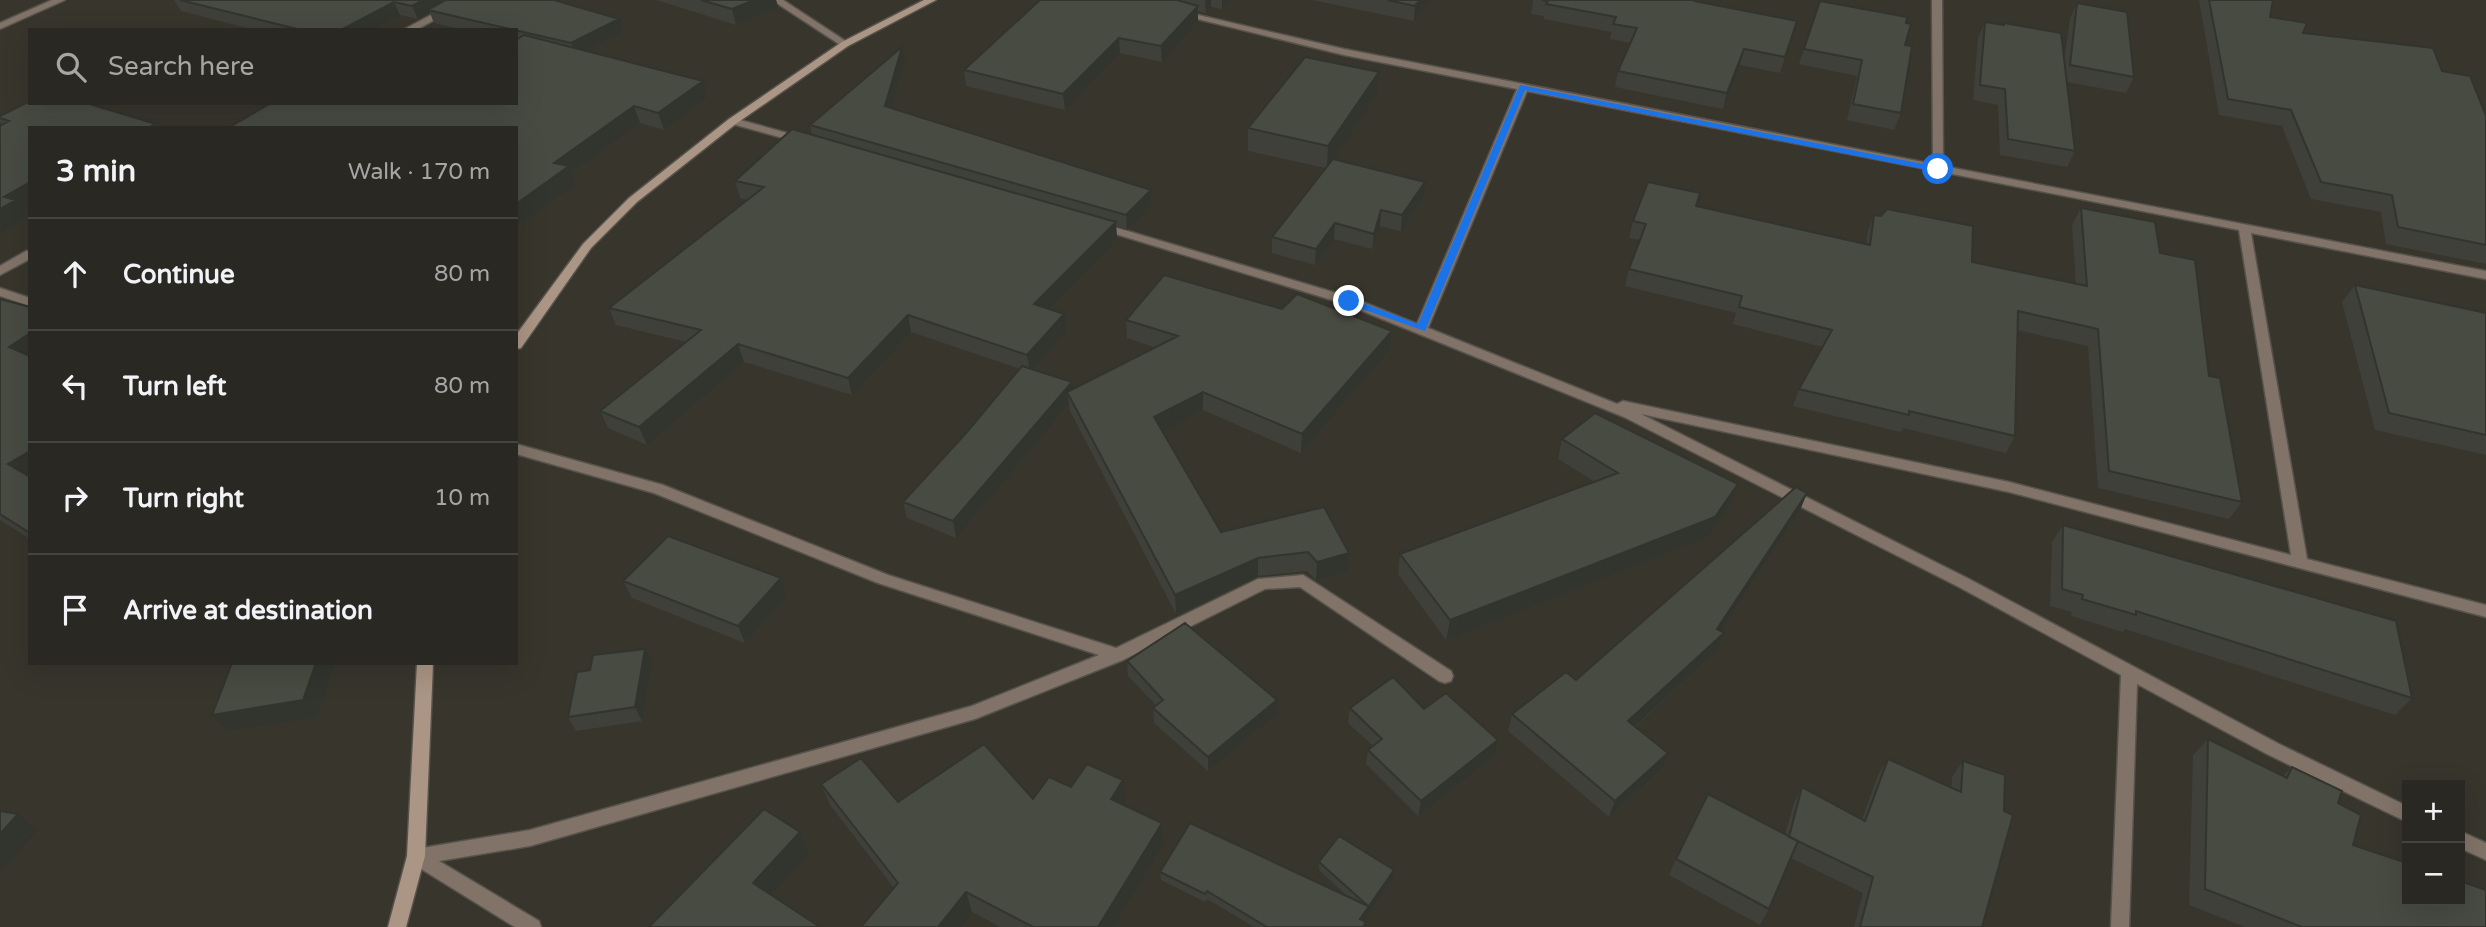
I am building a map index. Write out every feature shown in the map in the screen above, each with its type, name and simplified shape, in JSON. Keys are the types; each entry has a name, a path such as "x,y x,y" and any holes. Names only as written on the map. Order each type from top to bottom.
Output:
{"main road":[{"path":"518,342 587,246 633,200 733,121 845,44 931,0"},
{"path":"397,927 416,856 425,665"}],"street":[{"path":"0,26 61,0"},
{"path":"412,28 466,0"},
{"path":"776,0 845,44"},
{"path":"1937,0 1938,169"},
{"path":"1168,9 1344,52 2486,275"},
{"path":"1421,329 1522,87"},
{"path":"733,121 812,144"},
{"path":"1088,222 1349,301 1601,402 1964,583 2129,674 2402,811"},
{"path":"2245,229 2300,562"},
{"path":"0,271 28,255"},
{"path":"0,292 28,301"},
{"path":"1601,402 1715,423 2009,487 2486,611"},
{"path":"518,450 658,489 883,579 1117,655"},
{"path":"416,856 530,838 975,712 1117,655 1263,583 1303,580 1445,676"},
{"path":"2120,927 2129,674"},
{"path":"2465,842 2486,852"},
{"path":"416,856 532,927"}],"building":[{"path":"180,0 423,0 412,6 394,2 345,28 293,28"},
{"path":"446,0 554,0 619,19 571,43 518,31 518,28 506,28 428,10"},
{"path":"701,0 754,0 732,9"},
{"path":"1040,0 1177,0 1198,6 1161,46 1119,38 1063,94 964,70"},
{"path":"1387,0 1420,0 1415,6"},
{"path":"1542,0 1694,0 1797,21 1785,57 1744,49 1727,93 1618,71 1637,28 1613,24 1616,17 1546,4 1548,1"},
{"path":"2209,0 2273,0 2270,17 2307,23 2303,33 2433,48 2442,71 2470,76 2486,116 2486,245 2398,227 2392,195 2321,182 2291,110 2228,99"},
{"path":"1820,1 1907,17 1906,23 1911,24 1905,45 1912,46 1901,113 1853,104 1862,60 1804,49"},
{"path":"2077,3 2127,12 2134,77 2070,65"},
{"path":"1985,22 2061,33 2075,151 2008,139 2005,89 1980,85"},
{"path":"524,35 703,81 658,113 634,106 554,163 569,166 518,203 518,126 231,126 268,105 518,105 518,39"},
{"path":"902,47 885,106 1151,190 1126,215 810,125"},
{"path":"1305,57 1379,72 1328,146 1248,128"},
{"path":"28,102 28,105 93,105 156,124 28,126 28,183 4,197 16,200 0,209 0,126 9,121 0,116"},
{"path":"792,129 1116,222 1034,304 1064,314 1027,355 908,315 848,378 738,344 639,427 600,411 701,330 609,308 764,187 735,181"},
{"path":"1333,159 1425,182 1402,215 1381,210 1374,234 1335,223 1316,249 1272,237"},
{"path":"1648,182 1700,193 1696,206 1870,245 1874,215 1881,216 1887,209 1973,226 1972,262 2087,286 2081,208 2155,222 2160,253 2195,260 2209,376 2220,378 2242,502 2109,471 2098,329 2018,311 2015,436 1799,389 1832,330 1739,307 1742,296 1629,269 1646,224 1633,221"},
{"path":"1164,275 1282,309 1297,294 1392,331 1302,434 1203,392 1154,417 1221,532 1324,507 1349,553 1317,562 1308,552 1258,558 1175,595 1067,392 1178,336 1126,320"},
{"path":"2355,285 2486,313 2486,435 2389,413"},
{"path":"0,299 28,306 28,334 9,347 28,355 28,452 8,464 28,476 28,532 0,514"},
{"path":"1022,366 1072,382 953,521 903,502 967,432"},
{"path":"1595,413 1738,484 1715,517 1450,620 1400,554 1618,473 1562,439"},
{"path":"1796,487 1807,493 1717,629 1724,633 1628,721 1668,753 1615,801 1512,714 1566,672 1576,680"},
{"path":"2063,525 2396,621 2412,698 2136,611 2136,615 2082,599 2083,595 2062,589"},
{"path":"668,536 781,578 738,626 623,581"},
{"path":"1185,623 1277,700 1208,757 1153,708 1163,700 1127,661"},
{"path":"645,649 635,707 568,717 577,672 590,670 593,655"},
{"path":"231,665 315,665 303,700 212,715"},
{"path":"1393,677 1424,709 1446,693 1498,740 1421,801 1368,750 1382,739 1350,708"},
{"path":"2208,739 2287,778 2292,767 2342,791 2338,803 2361,815 2353,845 2402,861 2402,906 2465,906 2465,883 2486,890 2486,927 2302,927 2205,889"},
{"path":"984,744 1033,799 1049,777 1071,787 1087,764 1123,780 1111,799 1162,823 1098,927 1033,927 966,892 938,927 861,927 898,883 821,784 861,758 898,802"},
{"path":"1888,759 1961,792 1963,761 2005,775 2004,811 2013,815 1982,927 1860,927 1873,877 1789,837 1802,787 1865,821"},
{"path":"1708,794 1798,841 1769,909 1676,859"},
{"path":"764,809 800,832 753,883 820,927 649,927"},
{"path":"0,811 18,814 0,834"},
{"path":"1190,823 1368,906 1319,862 1339,836 1394,870 1360,919 1366,922 1363,927 1267,927 1207,891 1205,894 1160,872"}],"route":[{"path":"1349,301 1421,329 1522,87 1938,169"}]}
